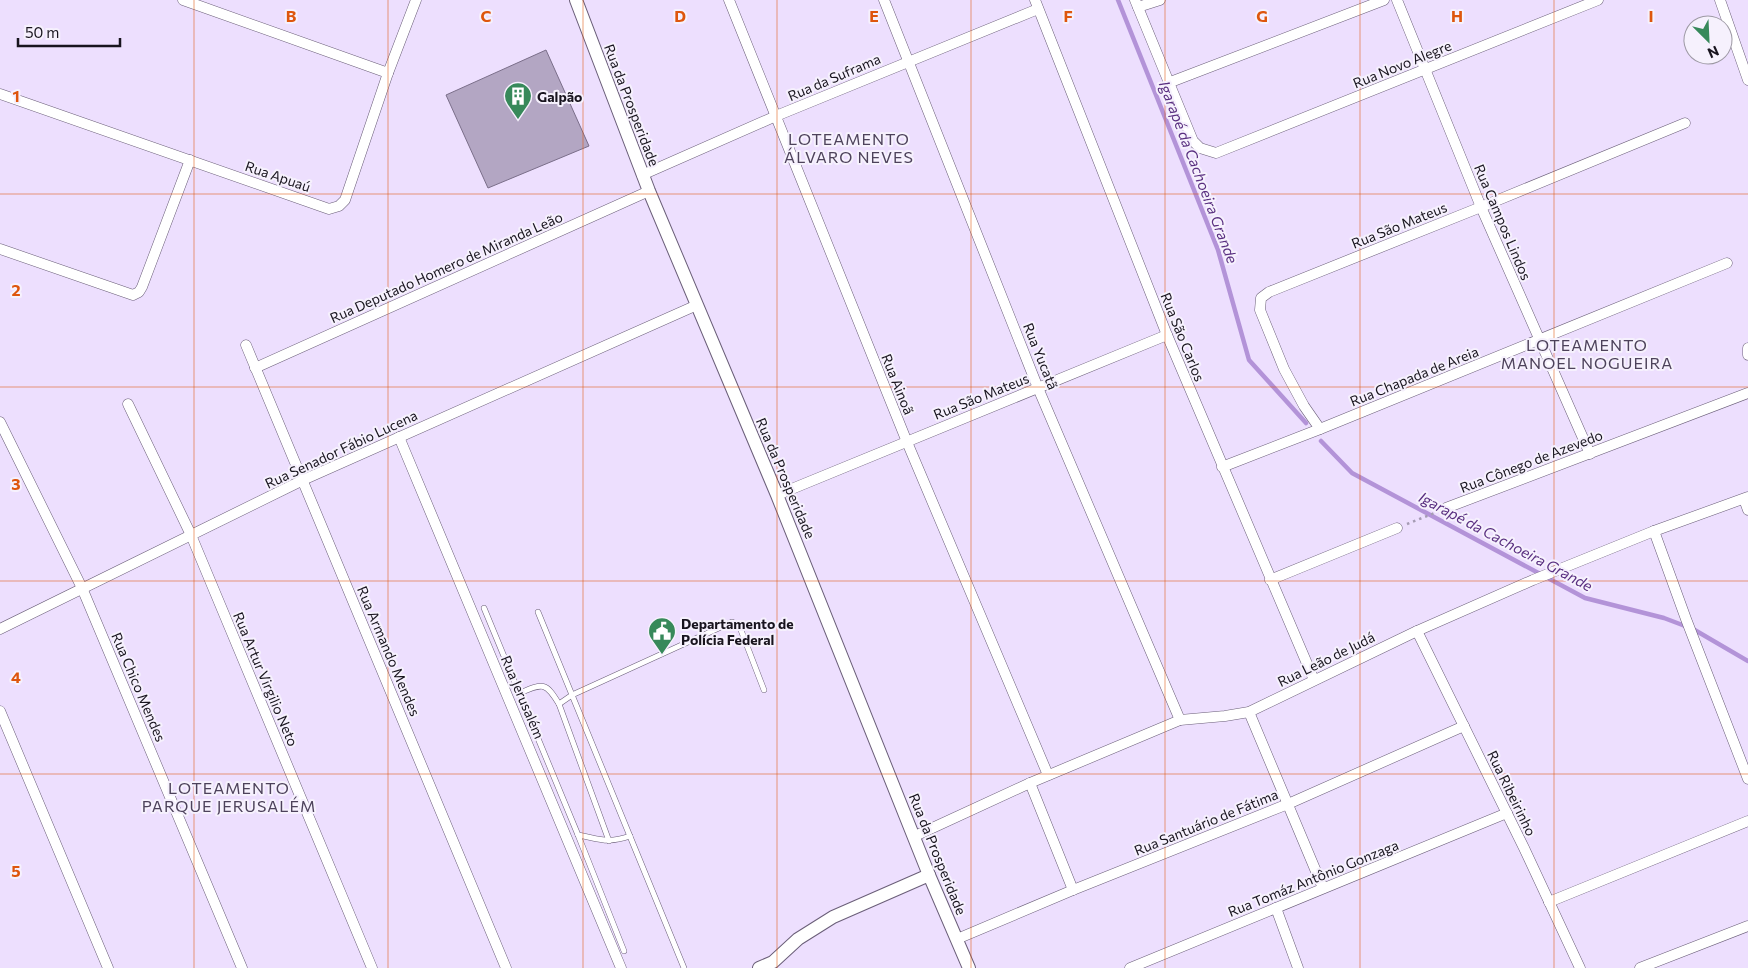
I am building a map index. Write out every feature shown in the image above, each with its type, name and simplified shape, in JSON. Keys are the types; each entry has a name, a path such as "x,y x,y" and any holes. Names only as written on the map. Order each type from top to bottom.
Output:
{"street":[{"path":"183,0 388,73"},
{"name":"Rua Apuaú","path":"0,94 329,209 334,208 345,200 388,73 416,0"},
{"name":"Rua da Prosperidade","path":"576,0 642,175 778,495 929,875 969,968"},
{"name":"Rua Ainoã","path":"729,0 906,442 1048,776"},
{"name":"Rua Yucatã","path":"884,0 1038,388 1180,720"},
{"path":"1160,0 1137,4 1168,84 1384,0"},
{"name":"Rua Campos Lindos","path":"1397,0 1481,207 1590,454"},
{"name":"Rua Novo Alegre","path":"1168,84 1193,141 1200,148 1216,153 1598,0"},
{"path":"1720,0 1748,80"},
{"name":"Rua da Suframa","path":"642,175 776,116 909,61 1036,4"},
{"name":"Rua São Carlos","path":"1036,4 1167,335 1314,680"},
{"name":"Rua São Mateus","path":"1320,429 1304,406 1284,369 1260,310 1261,298 1268,292 1685,123"},
{"path":"0,249 133,295 139,292 142,287 190,160"},
{"name":"Rua Deputado Homero de Miranda Leão","path":"255,368 649,191"},
{"name":"Rua Chapada de Areia","path":"1222,467 1283,444 1727,263"},
{"name":"Rua Senador Fábio Lucena","path":"0,629 303,480 698,305"},
{"name":"Rua São Mateus","path":"778,495 1167,335"},
{"name":"Rua Armando Mendes","path":"246,346 506,968"},
{"path":"1748,348 1748,355"},
{"name":"Rua Cônego de Azevedo","path":"1446,508 1748,393"},
{"name":"Rua Artur Virgilio Neto","path":"128,404 191,535 372,968"},
{"name":"Rua Chico Mendes","path":"0,422 82,588 242,968"},
{"name":"Rua Jerusalém","path":"399,437 620,968"},
{"path":"1746,498 1748,510"},
{"name":"Rua Leão de Judá","path":"914,836 1030,783 1180,720 1248,712 1417,631 1533,580 1654,531 1746,498"},
{"path":"1270,580 1397,528"},
{"path":"1654,531 1686,620 1748,779"},
{"name":"Rua Ribeirinho","path":"1417,631 1507,813 1580,968"},
{"path":"0,711 108,968"},
{"path":"1248,712 1323,888"},
{"name":"Rua Santuário de Fátima","path":"957,939 1288,804 1464,726"},
{"path":"1030,783 1074,890"},
{"name":"Rua Tomáz Antônio Gonzaga","path":"1130,968 1507,813"},
{"path":"1548,902 1748,821"},
{"path":"759,968 775,965 798,939 833,917 929,875"},
{"path":"1276,908 1298,968"},
{"path":"1640,968 1748,926"}],"lane":[{"path":"484,608 624,951"},
{"path":"538,612 684,968"},
{"path":"559,704 572,695 732,622 739,625 764,690"},
{"path":"520,693 543,685 548,688 559,704 609,841"},
{"path":"578,835 609,841 630,836"}],"path":[{"name":"Rua Cônego de Azevedo","path":"1397,528 1446,508"}],"building":[{"name":"Galpão","path":"546,50 589,146 488,188 446,95"}],"waterway":[{"name":"Igarapé da Cachoeira Grande","path":"1118,0 1218,250 1249,360 1306,423"},
{"name":"Igarapé da Cachoeira Grande","path":"1321,441 1352,473 1585,598 1664,618 1693,629 1748,661"}],"place":[{"name":"Galpão","path":"518,120"},
{"name":"Departamento de Polícia Federal","path":"662,655"}],"district":[{"name":"LOTEAMENTO ÁLVARO NEVES","path":"849,147"},
{"name":"LOTEAMENTO MANOEL NOGUEIRA","path":"1587,353"},
{"name":"LOTEAMENTO PARQUE JERUSALÉM","path":"229,796"}]}
